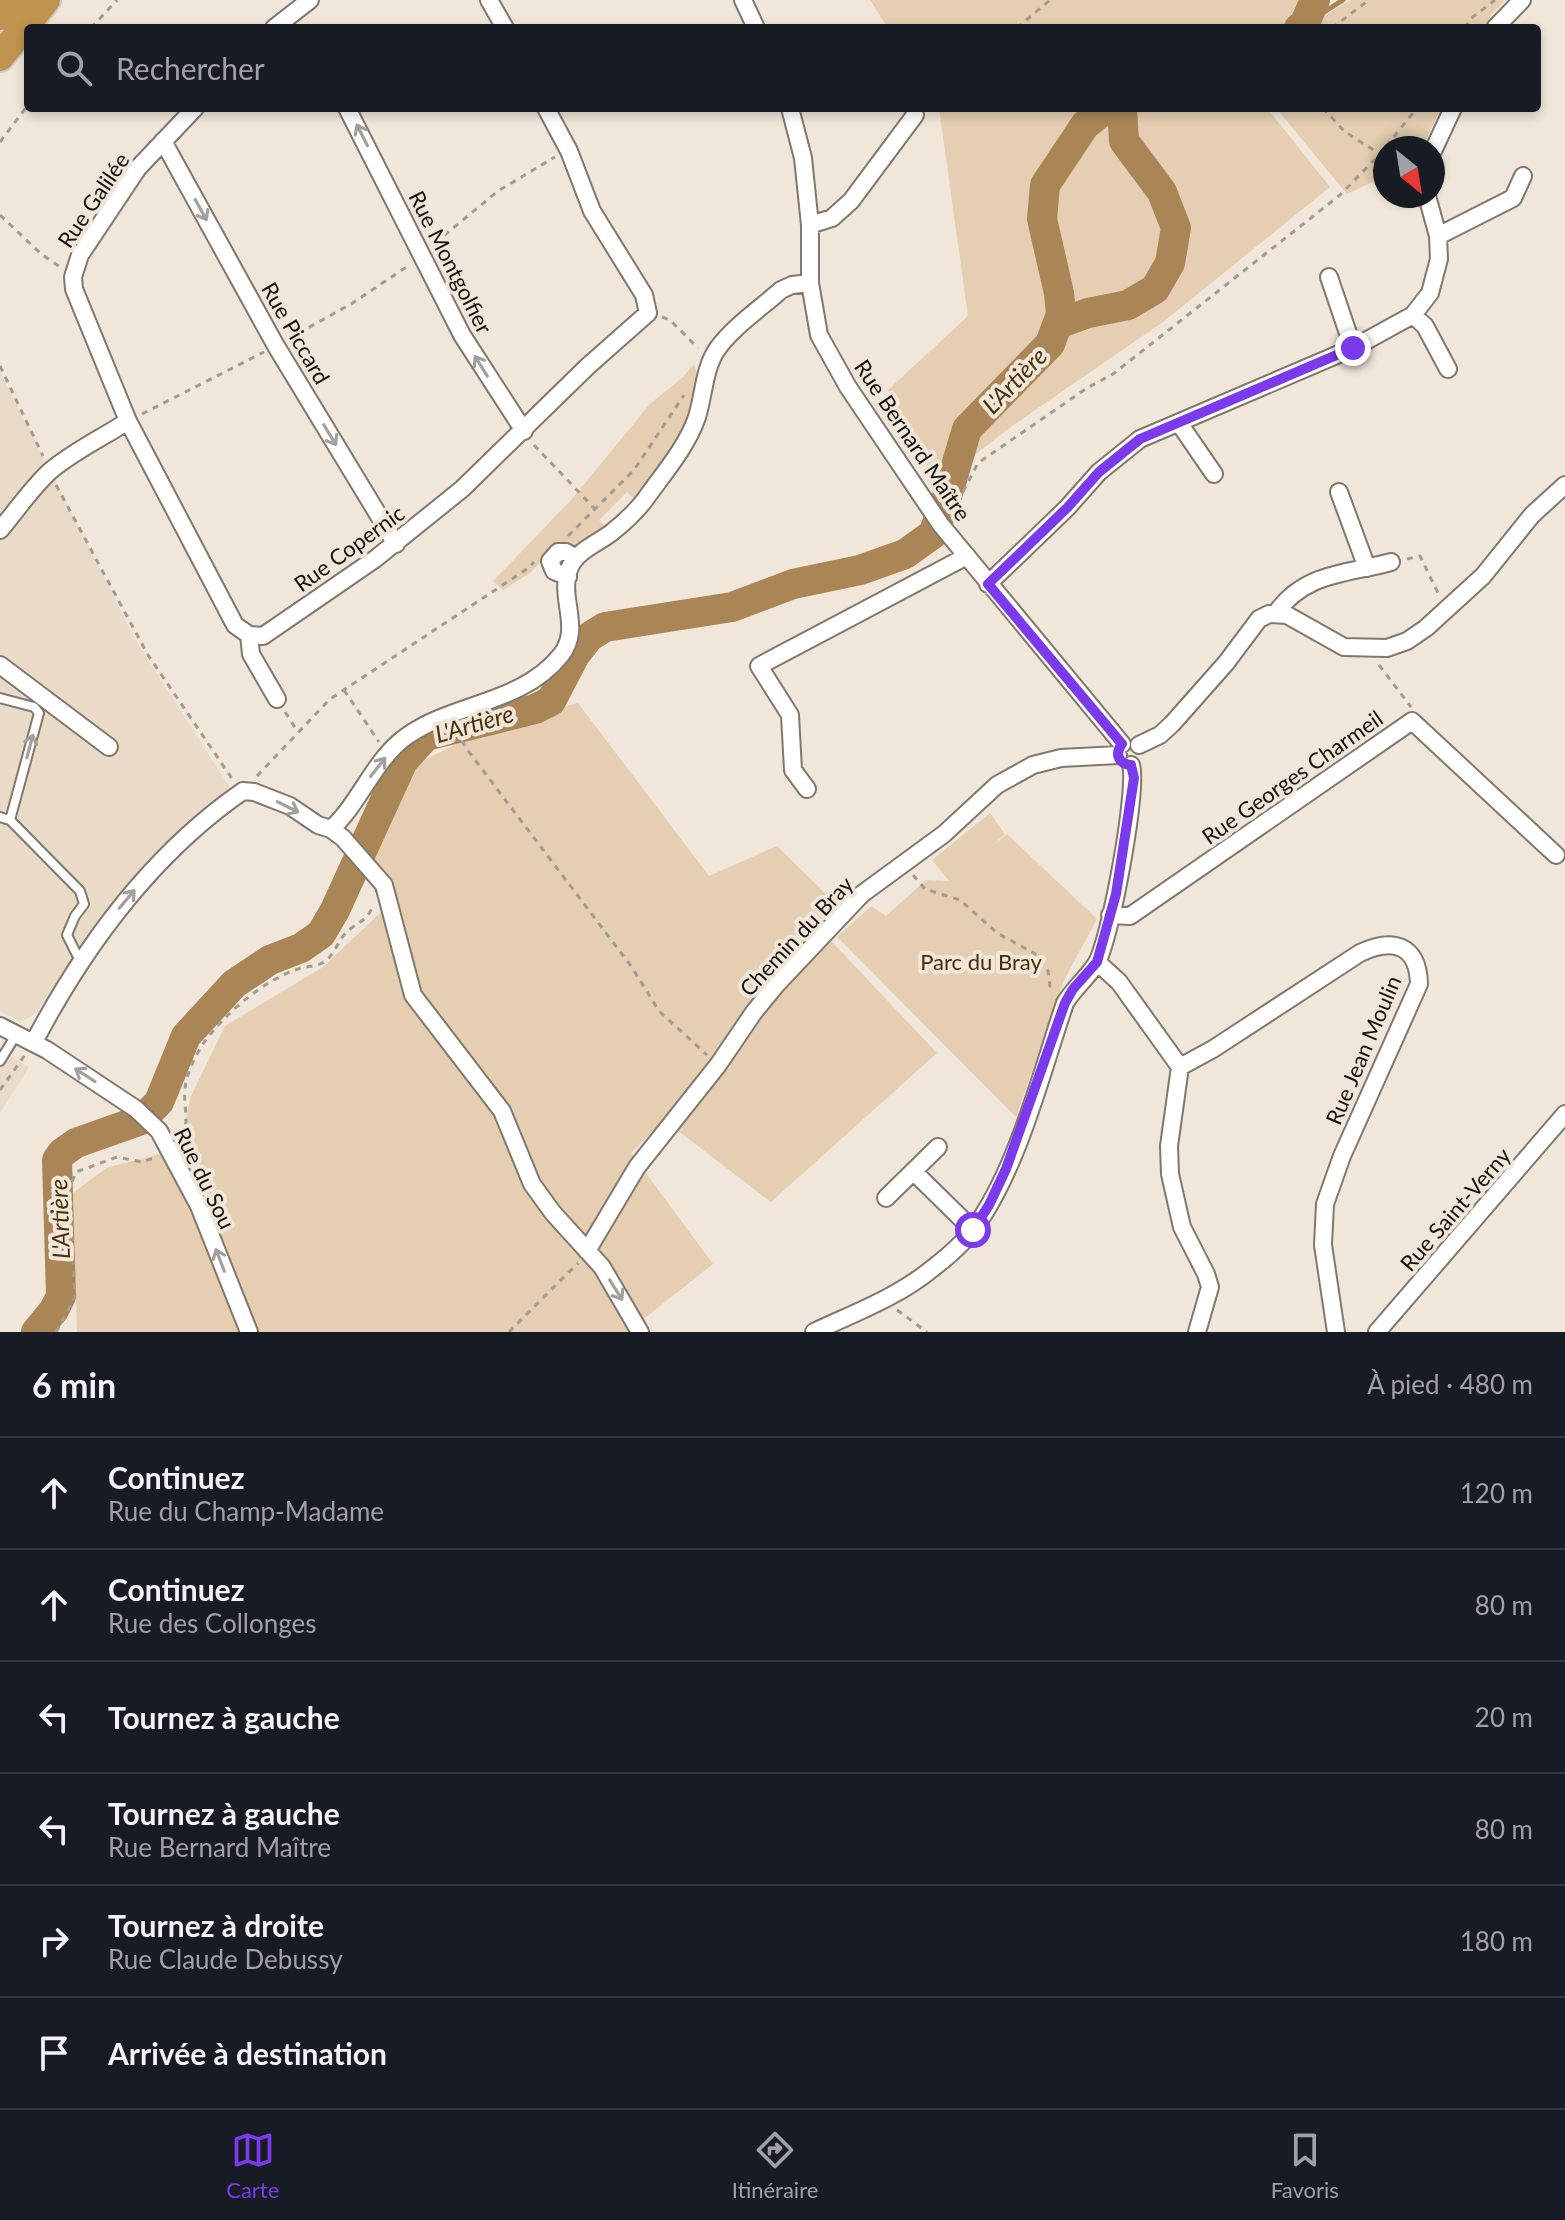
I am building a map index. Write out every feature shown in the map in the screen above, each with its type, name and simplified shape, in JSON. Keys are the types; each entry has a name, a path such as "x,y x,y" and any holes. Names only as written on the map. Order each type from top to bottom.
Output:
{"highway":[{"path":"0,16 14,0"},
{"path":"27,24 46,0"},
{"path":"0,57 24,27"}],"street":[{"path":"293,22 310,0"},
{"path":"489,0 503,24"},
{"path":"743,0 754,24"},
{"path":"1499,24 1522,0"},
{"name":"Rue Galilée","path":"128,421 74,289 73,277 80,255 138,168 191,112"},
{"name":"Rue Montgolfier","path":"349,112 462,335 524,431"},
{"path":"548,112 569,151 592,211 625,269 644,295 648,313"},
{"name":"Rue Bernard Maître","path":"791,112 803,158 810,225 810,283 819,335 848,387 937,518 1127,752"},
{"path":"1440,136 1451,112"},
{"path":"810,225 832,218 851,201 915,115"},
{"name":"Rue Piccard","path":"163,141 276,346 396,544"},
{"path":"1438,236 1513,198 1523,176"},
{"path":"988,584 1113,461 1140,439 1353,348 1413,315 1430,293 1439,259 1438,236 1430,208"},
{"path":"1329,277 1353,348"},
{"path":"337,834 352,801 403,739 419,728 510,693 540,677 563,653 572,626 568,577 576,558 627,520 688,437 718,348 781,290 810,283"},
{"name":"Rue Copernic","path":"249,635 263,636 396,544 462,489 588,366 648,313"},
{"path":"1413,315 1425,326 1448,369"},
{"path":"1,525 68,457 128,421 235,625 249,635 251,654 277,699"},
{"path":"1179,423 1214,474"},
{"path":"1276,613 1287,615 1344,647 1387,648 1407,641 1447,610 1483,576 1532,515 1565,485"},
{"path":"1339,492 1367,568"},
{"path":"807,789 793,770 790,715 759,666 967,556"},
{"path":"814,1332 888,1297 932,1269 973,1230 984,1213 1006,1169 1065,1003 1097,962 1116,894 1130,810 1134,778 1127,752 1160,735 1226,663 1259,619 1276,613 1296,591 1310,582 1391,562"},
{"path":"0,665 109,747"},
{"name":"Rue Georges Charmeil","path":"1110,915 1130,916 1412,721 1556,855"},
{"name":"Chemin du Bray","path":"587,1251 637,1167 777,984 862,894 944,834 997,785 1033,765 1061,758 1127,752"},
{"path":"34,1042 58,996 125,898 198,829 243,791 290,806 337,834 384,885 413,995 502,1111 532,1184 553,1213 602,1267 640,1332"},
{"name":"Rue Jean Moulin","path":"1180,1067 1213,1049 1360,953 1380,945 1392,945 1414,957 1419,984 1342,1156 1325,1204 1323,1245 1336,1332"},
{"path":"1097,962 1119,982 1180,1067 1172,1117 1170,1174 1182,1227 1210,1287 1197,1332"},
{"name":"Rue du Sou","path":"0,1026 34,1042 142,1114 159,1131 199,1206 249,1332"},
{"name":"Rue Saint-Verny","path":"1377,1332 1565,1114"},
{"path":"886,1198 938,1147"},
{"path":"913,1171 973,1230"}],"lane":[{"path":"0,698 34,707 39,713 10,820"},
{"path":"0,817 10,820 80,891 84,904 67,935 81,962"},
{"path":"0,1061 16,1035"}],"path":[{"path":"95,24 117,0"},
{"path":"1022,24 1050,0"},
{"path":"1337,24 1369,0"},
{"path":"1467,24 1495,0"},
{"path":"0,142 24,110"},
{"path":"1327,112 1345,132 1373,148"},
{"path":"1395,136 1414,112"},
{"path":"128,421 351,304 422,255 498,191 569,151"},
{"path":"937,518 952,514 978,463 1087,388 1113,374 1340,195 1373,162"},
{"path":"0,215 40,253 73,277"},
{"path":"648,313 670,320 703,354"},
{"path":"0,366 50,472 148,655 243,791 330,699 530,567 537,558"},
{"path":"567,537 634,470 687,391"},
{"path":"524,431 595,509"},
{"path":"1391,562 1420,556 1447,610"},
{"path":"1368,649 1412,708 1412,721"},
{"path":"344,690 387,755"},
{"path":"277,699 298,732"},
{"path":"449,716 466,748 631,966 659,1011 718,1065"},
{"path":"904,864 925,889 968,904 997,933 1034,953 1048,971 1050,986 1065,1003"},
{"path":"56,1332 75,1297 69,1189 76,1172 117,1157 142,1162 150,1160 169,1149 184,1134 185,1087 191,1066 203,1044 240,1004 297,969 321,964 349,930 369,918 374,904 374,872"},
{"path":"0,1090 34,1042"},
{"path":"509,1332 569,1274 587,1251"},
{"path":"888,1297 898,1310 927,1332"}],"shaded area":[{"path":"0,371 136,641 231,789 118,902 35,1014 21,1022 0,1011"},
{"path":"0,1050 29,1067 0,1113"}],"green space":[{"path":"870,0 1321,0 1293,24 885,24"},
{"path":"1351,0 1505,0 1486,24 1310,24"},
{"path":"940,112 1270,112 1330,187 1163,322 1012,426 937,484 888,390 968,316"},
{"path":"1279,112 1439,112 1428,136 1373,136 1373,182 1347,194"},
{"path":"694,364 696,400 690,418 670,454 636,501 627,492 599,520 608,529 580,545 553,549 530,573 503,590 493,581 571,500 650,404"},
{"path":"578,703 709,876 777,846 833,901 817,926 937,1053 771,1202 664,1120 631,1153 713,1264 627,1332 77,1332 73,1193 106,1168 179,1149 191,1096 225,1026 323,967 396,898 355,839 407,769 490,727"},
{"name":"Parc du Bray","path":"990,813 1005,834 993,845 1007,834 1097,919 1064,980 1016,1117 837,937 871,906 886,916 926,880 949,881 932,860"}],"waterway":[{"name":"L'Artière","path":"1304,24 1315,0"},
{"name":"L'Artière","path":"1306,24 1343,0"},
{"name":"L'Artière","path":"36,1332 61,1296 57,1160 76,1143 141,1120 159,1102 186,1036 234,984 270,960 301,948 321,934 403,761 426,736 535,709 551,701 575,655 589,637 605,627 732,607 793,584 860,570 905,554 933,534 967,429 1050,344 1061,314 1042,219 1045,185 1085,125 1101,112"},
{"name":"L'Artière","path":"1058,324 1088,313 1128,305 1155,289 1170,263 1176,228 1162,192 1124,141 1122,112"}],"route":[{"path":"973,1230 1006,1169 1065,1003 1097,962 1116,894 1134,778 1131,765 1119,759 1118,749 1122,744 988,584 1011,565 1099,472 1140,439 1353,348"}]}
